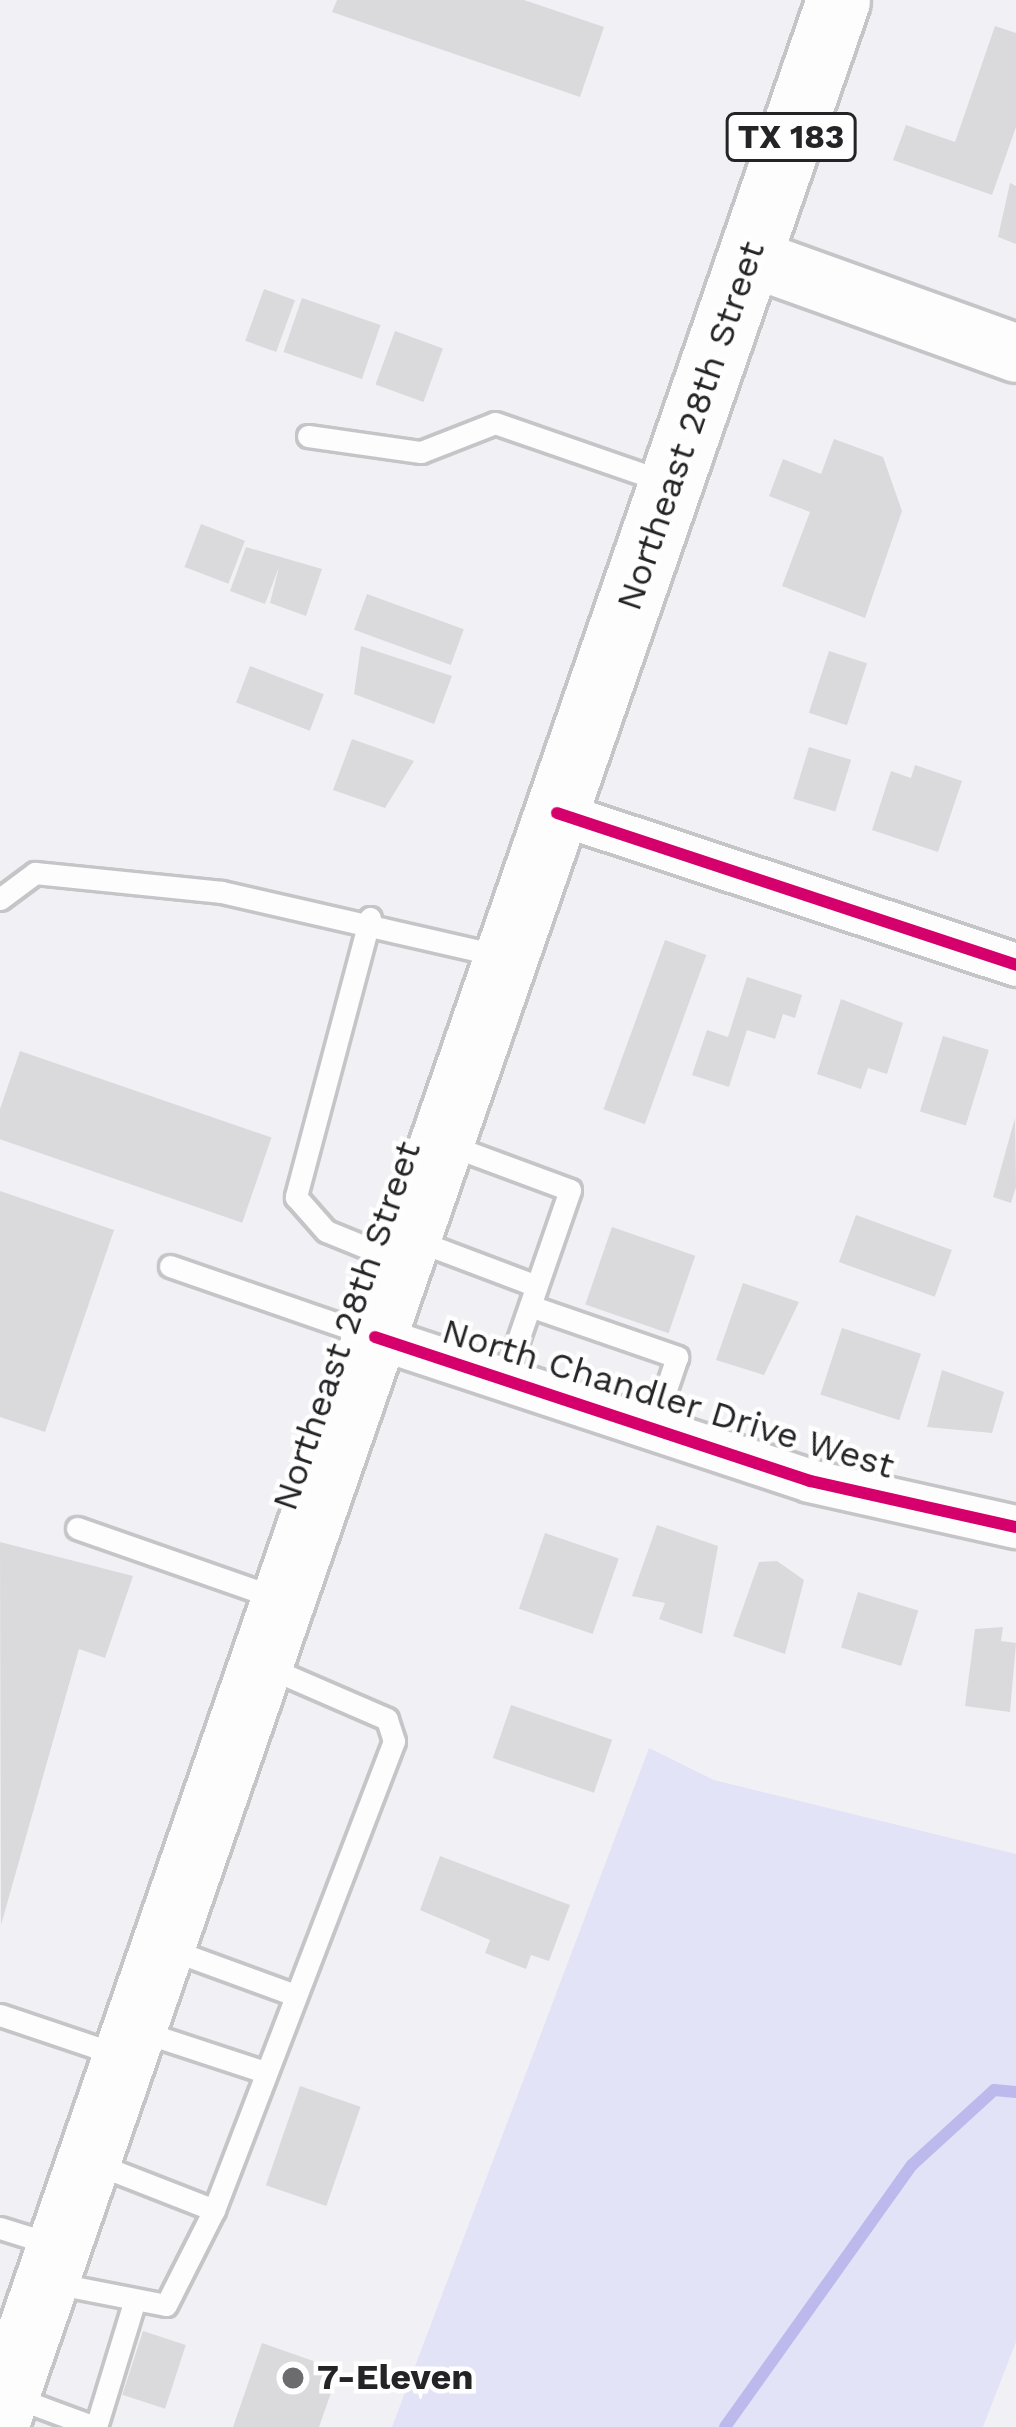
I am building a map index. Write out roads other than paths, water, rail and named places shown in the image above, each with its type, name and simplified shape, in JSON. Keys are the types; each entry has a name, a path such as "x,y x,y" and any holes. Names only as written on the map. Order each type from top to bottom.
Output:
{"main road":[{"name":"Northeast 28th Street","path":"4,2405 35,2252 89,2161 838,0"},
{"path":"750,257 1016,353"}],"street":[{"path":"557,813 1016,965"},
{"name":"North Chandler Drive West","path":"375,1337 810,1481 1016,1527"}],"lane":[{"path":"308,436 421,452 495,423 671,485"},
{"path":"0,898 35,873 370,918 507,958"},
{"path":"370,918 296,1197 326,1232 405,1250 534,1296 677,1357 652,1431"},
{"path":"442,1143 570,1190 503,1383"},
{"path":"170,1266 375,1337"},
{"path":"76,1528 283,1600"},
{"path":"35,2252 134,2302 166,2305 179,2294 394,1742 387,1719 261,1664"},
{"path":"163,1947 295,1995"},
{"path":"0,2015 265,2072"},
{"path":"89,2161 214,2210"},
{"path":"4,2405 96,2427 134,2302"}],"waterway":[{"path":"725,2427 912,2165 994,2090 1016,2092"}],"place":[{"name":"7-Eleven","path":"293,2378"}]}
